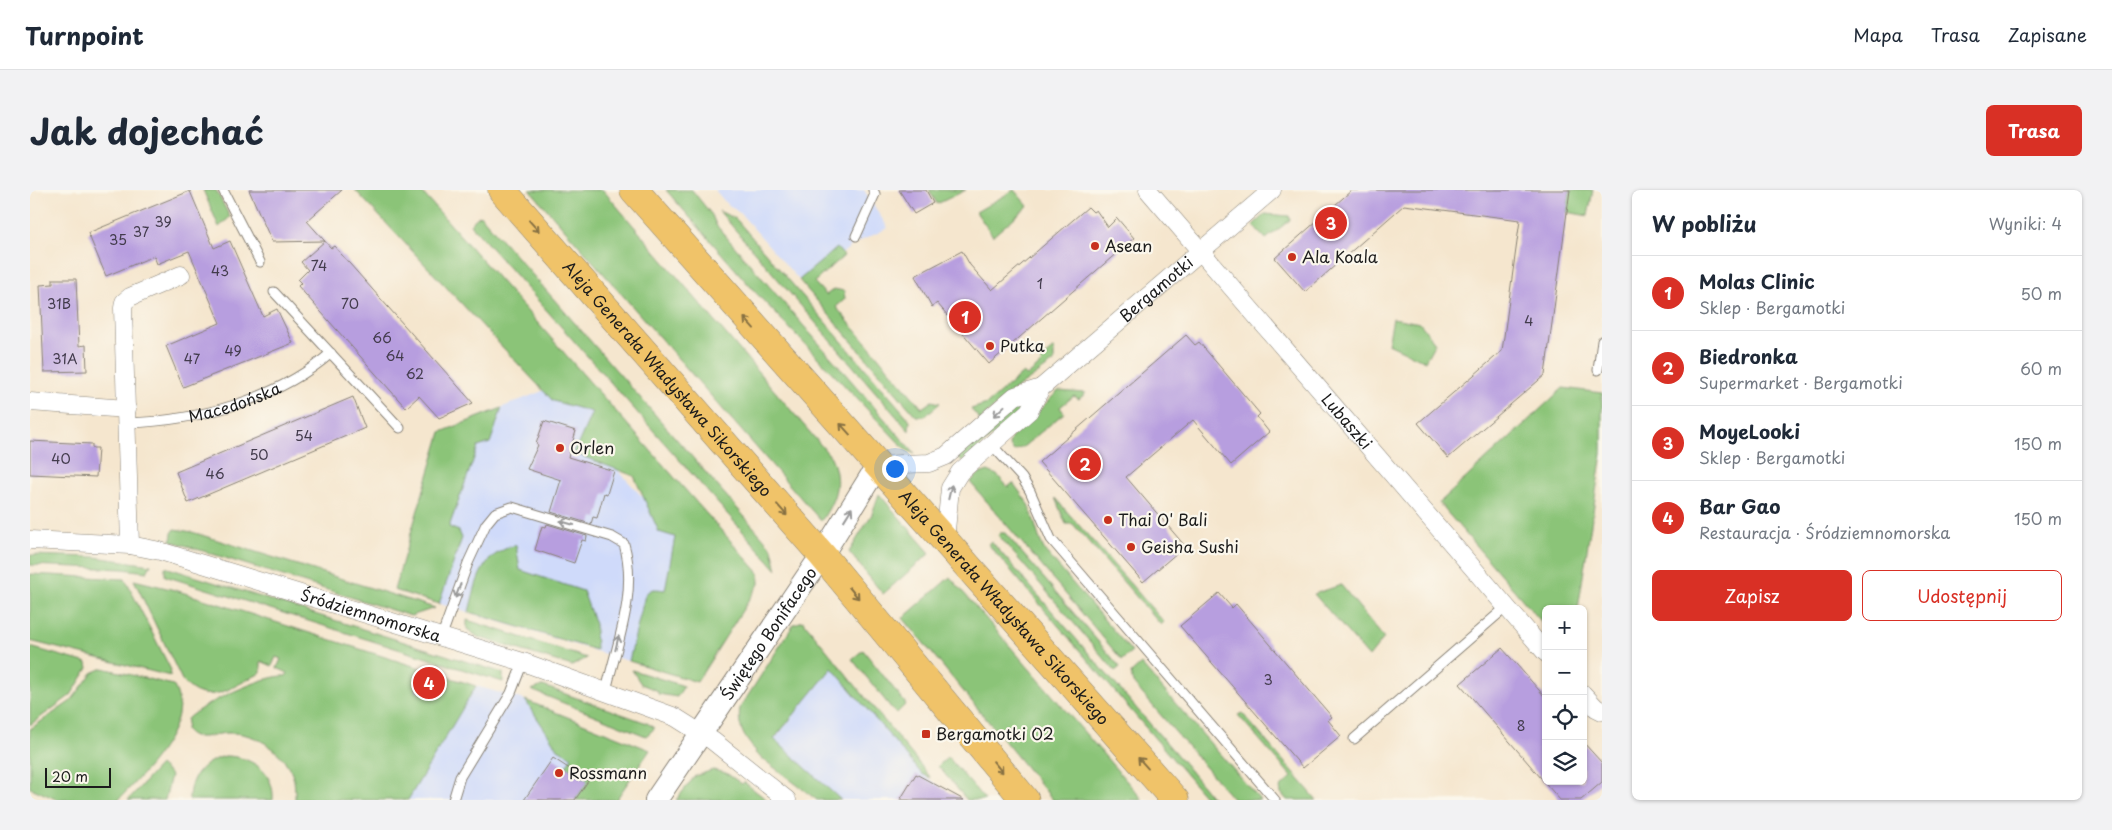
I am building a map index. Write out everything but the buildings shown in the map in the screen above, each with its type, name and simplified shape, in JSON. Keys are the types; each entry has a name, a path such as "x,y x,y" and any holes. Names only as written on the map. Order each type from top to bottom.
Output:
{"main road":[{"name":"Aleja Generała Władysława Sikorskiego","path":"502,190 822,556 1025,800"},
{"name":"Aleja Generała Władysława Sikorskiego","path":"634,190 705,273 1175,800"}],"street":[{"name":"Lubaszki","path":"1148,190 1388,467 1505,608 1543,650"},
{"name":"Bergamotki","path":"878,465 929,463 946,456 1016,396 1041,388 1272,190"},
{"path":"130,545 124,302 130,297 181,275"},
{"name":"Bergamotki","path":"945,541 950,488 960,472 1029,412 1041,388"},
{"name":"Macedońska","path":"30,402 127,416"},
{"name":"Świętego Bonifacego","path":"656,800 822,556 878,465"},
{"name":"Śródziemnomorska","path":"30,540 130,545 160,551 523,662 675,717 745,764 787,800"},
{"path":"1584,695 1596,708 1602,711"}],"lane":[{"path":"223,190 260,262"},
{"path":"856,236 875,194 873,190"},
{"path":"274,292 400,428"},
{"path":"1598,370 1602,340"},
{"name":"Macedońska","path":"127,416 190,418 227,408 272,389 315,367 331,353"},
{"path":"992,445 1022,478 1030,491 1051,539 1275,800"},
{"path":"441,638 468,563 486,524 495,512 512,507 612,536 624,544 629,561 629,592 606,691"},
{"path":"1354,740 1505,608"},
{"path":"453,800 460,777 511,693 523,662"}],"shaded area":[{"path":"715,190 864,190 888,228 852,245 842,254 837,248 799,280 741,214 726,203"},
{"path":"545,390 553,401 592,411 584,433 713,574 651,668 394,590 441,432"},
{"path":"832,668 922,774 957,798 957,800 841,800 774,740"},
{"path":"476,686 525,700 616,736 588,800 408,800"}],"green space":[{"path":"203,190 216,190 230,217 219,227"},
{"path":"355,190 420,190 759,573 759,584 697,682 629,661 645,595 647,592 656,589 665,590 675,537 659,532 634,476 574,453 592,412 553,401"},
{"path":"530,190 603,190 831,457 836,474 836,490 834,498 821,521"},
{"path":"666,190 692,190 712,215 716,225 915,454 906,450 756,293"},
{"path":"929,190 966,190 937,204"},
{"path":"1014,190 1028,206 993,236 976,212"},
{"path":"1570,190 1593,190 1588,216 1567,212"},
{"path":"719,211 736,219 910,420 909,431"},
{"path":"1265,214 1289,216 1290,220 1266,239 1253,225"},
{"path":"480,215 772,548 777,570 470,224"},
{"path":"837,248 844,256 814,282 826,295 834,289 844,291 845,299 836,307 922,408 932,401 940,403 925,416 916,416 799,280"},
{"path":"1393,318 1420,323 1435,343 1425,361 1388,344"},
{"path":"1054,348 1054,362 1010,393 980,420 971,409 987,404 1023,373 1027,376 1042,363 1039,360"},
{"path":"1563,388 1602,393 1602,453 1579,605 1542,605 1542,622 1439,503"},
{"path":"1058,391 1086,393 1079,399 1074,396 1060,407 1064,413 1023,447 1014,451 1009,445 1011,438"},
{"path":"1020,402 1024,402 1026,407 962,462 956,456"},
{"path":"502,408 490,443 478,447 449,527 459,531 462,538 439,604 394,590 441,432"},
{"path":"988,471 997,475 1008,487 1013,483 1024,497 1045,551 1132,652 1122,660 970,482 979,474"},
{"path":"879,494 930,553 883,594 849,552 872,514"},
{"path":"1055,498 1164,622 1161,625 1073,524 1066,524"},
{"path":"175,529 192,532 435,608 411,616 171,541 172,533"},
{"path":"1005,533 1120,667 1115,671 998,535"},
{"path":"991,541 1214,800 1208,800 988,544"},
{"path":"516,545 520,570 583,591 595,624 596,650 469,612 478,579 487,562 504,549"},
{"path":"30,555 95,557 151,565 147,572 122,569 30,565"},
{"path":"165,567 503,673 503,682 165,576"},
{"path":"30,574 125,579 171,670 170,676 30,641"},
{"path":"950,577 1143,800 1053,800 903,618"},
{"path":"134,580 175,590 476,686 408,800 295,800 294,780 285,761 278,753 260,740 250,736 229,733 201,737 191,734 186,730 187,719 220,698 264,680 286,676 288,673 277,668 281,659 276,657 272,666 261,661 261,672 257,675 227,690 209,695 191,689 182,680","holes":["422,672 440,677 435,696 416,691"]},
{"path":"1341,585 1384,638 1369,657 1314,594"},
{"path":"467,620 587,658 572,666 478,637 467,629"},
{"path":"803,621 931,778 922,774 832,668 774,739 841,800 817,800 755,753 756,751 745,736 741,726 740,708 794,624"},
{"path":"30,647 87,663 88,668 71,695 30,725"},
{"path":"863,650 906,704 896,714 852,659"},
{"path":"1141,664 1260,800 1234,800 1133,683 1131,673"},
{"path":"103,668 173,685 178,700 178,715 163,747 152,763 118,800 58,800 30,788 30,729 71,701 92,673"},
{"path":"632,670 684,686 677,697 658,694 658,691 641,684"},
{"path":"543,686 647,723 655,728 646,736 531,690"},
{"path":"525,700 650,750 616,800 575,800 587,781 566,766 572,757 558,749"},
{"path":"1242,713 1317,800 1287,800 1281,793 1280,788 1292,777 1238,715"},
{"path":"225,756 243,759 259,767 270,781 273,790 273,800 189,800 192,784 199,771 210,762"},
{"path":"948,757 985,800 967,800 938,766"},
{"path":"160,765 171,775 165,800 128,800"},
{"path":"713,770 726,773 742,784 744,782 767,800 676,800 695,776"}],"place":[{"name":"MoyeLooki","path":"1331,223"},
{"name":"Asean","path":"1095,246"},
{"name":"Ala Koala","path":"1292,257"},
{"name":"Molas Clinic","path":"965,317"},
{"name":"Putka","path":"990,346"},
{"name":"Orlen","path":"560,448"},
{"name":"Biedronka","path":"1085,464"},
{"name":"Thai O' Bali","path":"1108,520"},
{"name":"Geisha Sushi","path":"1131,547"},
{"name":"Bar Gao","path":"429,683"},
{"name":"Bergamotki 02","path":"926,734"},
{"name":"Rossmann","path":"559,773"}]}
